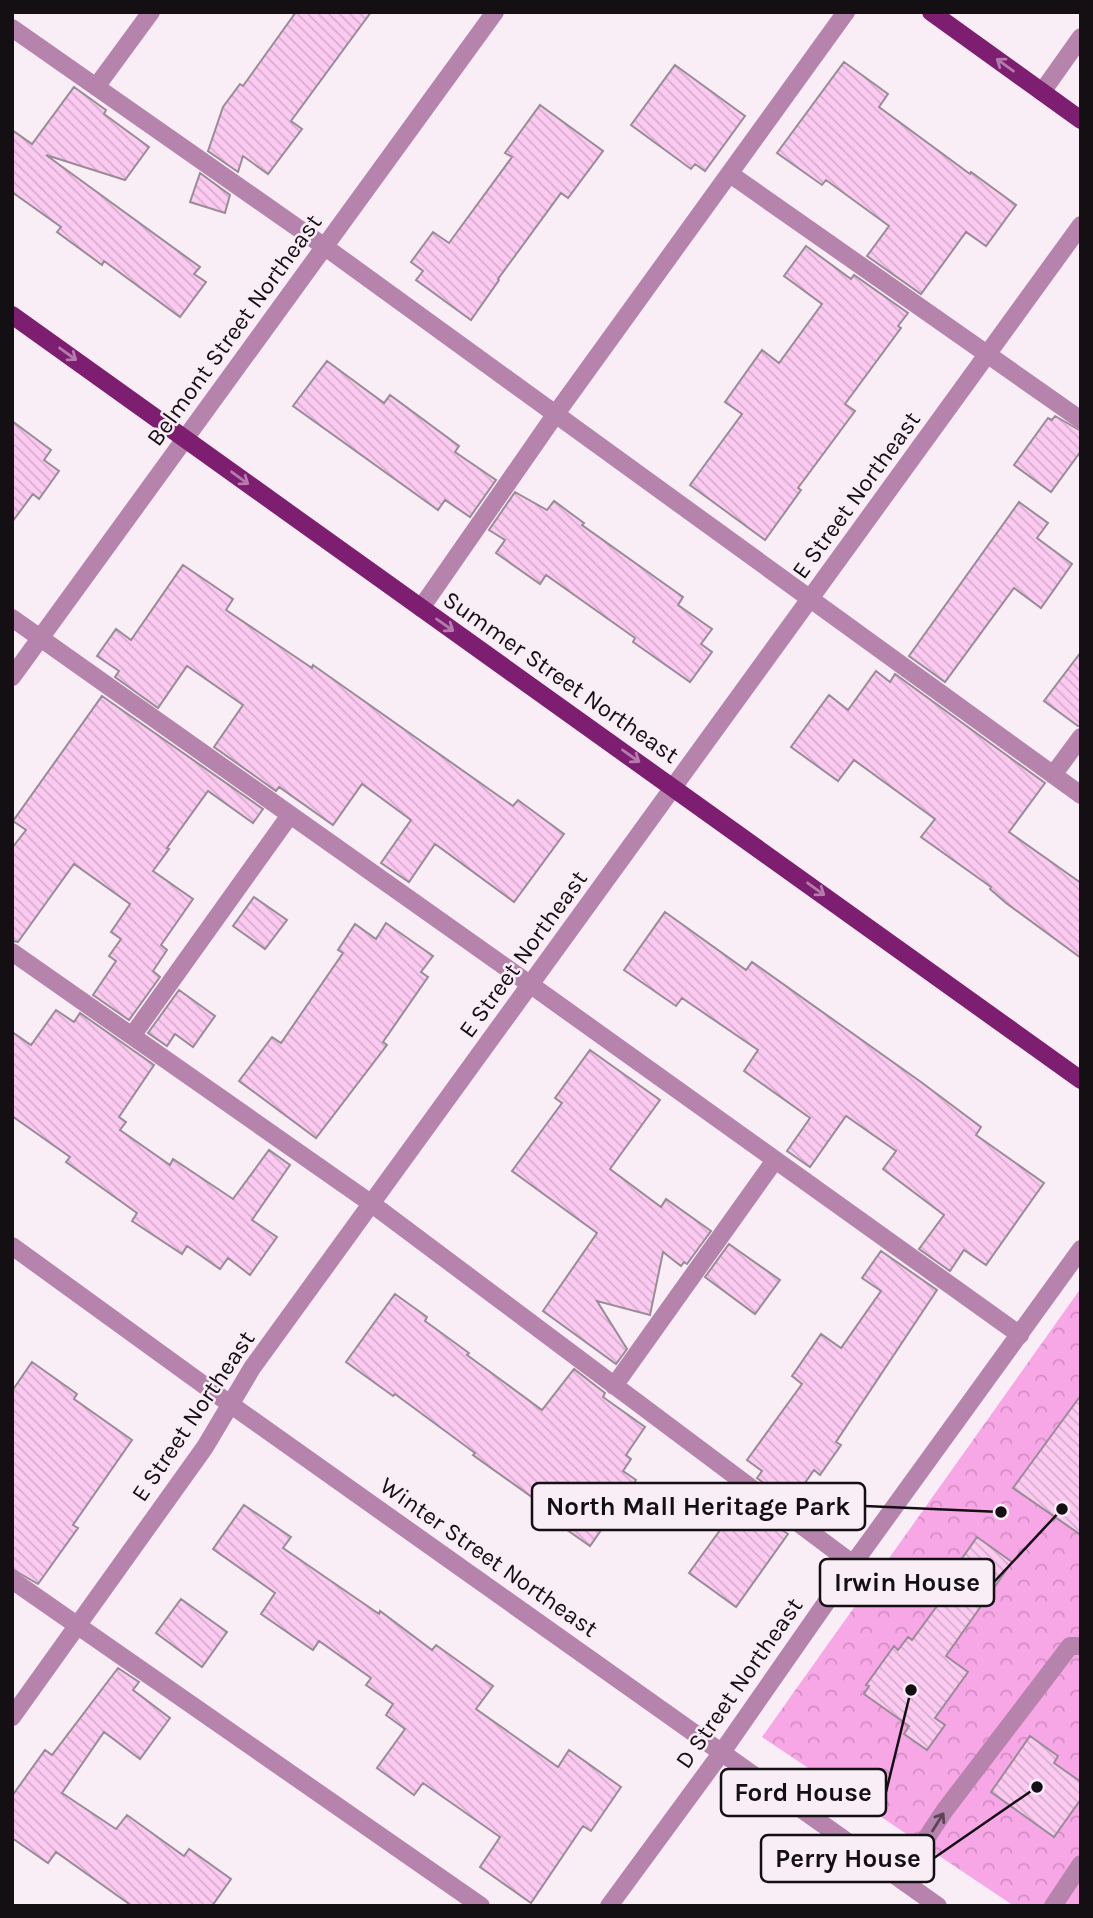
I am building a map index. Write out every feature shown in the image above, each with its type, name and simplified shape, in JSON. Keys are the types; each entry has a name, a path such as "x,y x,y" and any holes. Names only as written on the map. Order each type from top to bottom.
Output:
{"main road":[{"path":"931,12 1081,120"},
{"name":"Summer Street Northeast","path":"12,315 1081,1080"}],"street":[{"path":"96,87 151,12"},
{"name":"Belmont Street Northeast","path":"12,677 495,12"},
{"path":"421,608 555,415 846,12"},
{"path":"12,28 325,247 1081,795"},
{"path":"1042,92 1081,37"},
{"path":"730,174 1081,421"},
{"name":"E Street Northeast","path":"12,1717 205,1447 252,1368 1081,225"},
{"path":"12,618 1020,1335"},
{"path":"1053,775 1081,737"},
{"path":"132,1036 290,815"},
{"path":"12,953 372,1204 853,1564"},
{"path":"614,1386 775,1160"},
{"name":"Winter Street Northeast","path":"12,1246 230,1404 938,1906"},
{"name":"D Street Northeast","path":"608,1906 722,1752 853,1564 1081,1249"},
{"path":"12,1580 481,1906"},
{"path":"900,1878 945,1810 1070,1646 1081,1646"},
{"path":"1053,1906 1081,1864"}],"green space":[{"path":"1081,1288 1081,1906 1014,1906 762,1737"}],"building":[{"path":"296,12 371,12 291,121 302,129 268,174 243,156 238,172 208,151 223,107 240,84 243,86"},
{"path":"844,62 888,94 879,107 1016,205 986,246 966,232 921,294 867,256 889,226 826,180 822,185 777,153"},
{"path":"675,65 745,116 705,171 695,164 691,169 631,125"},
{"path":"74,87 106,110 104,114 149,147 125,180 46,155 200,267 194,274 206,282 180,317 104,261 102,265 57,232 61,227 12,192 12,130 32,144"},
{"path":"540,105 603,151 568,198 561,193 471,320 416,280 423,271 411,262 433,232 449,243 512,157 505,153"},
{"path":"200,173 230,195 225,213 190,202"},
{"path":"806,246 851,279 854,275 908,313 898,326 901,328 845,404 855,411 798,488 801,490 765,540 690,485 742,414 725,402 762,350 779,363 822,304 784,276"},
{"path":"327,361 384,403 390,395 459,446 455,452 496,480 470,517 445,500 438,510 293,406"},
{"path":"1055,416 1081,431 1081,451 1051,492 1014,465 1048,418 1052,420"},
{"path":"12,421 51,450 44,460 59,471 39,499 33,494 12,522"},
{"path":"515,492 547,510 554,501 584,523 582,525 683,597 678,605 712,629 701,644 712,652 690,682 633,642 635,638 546,575 540,584 496,553 505,540 489,530"},
{"path":"1019,502 1048,523 1037,538 1072,564 1041,608 1014,588 945,682 909,656"},
{"path":"183,565 233,599 226,610 312,668 313,665 513,806 518,800 564,834 514,902 435,844 409,882 381,863 411,820 362,784 333,825 279,787 276,791 214,747 243,705 187,666 158,708 115,677 119,671 97,656 116,629 131,640"},
{"path":"1081,652 1081,726 1078,726 1044,701"},
{"path":"876,671 890,682 895,674 1045,783 1009,832 1081,883 1081,958 1006,903 991,887 921,837 935,819 854,760 838,781 791,747 829,695 848,710"},
{"path":"102,696 263,809 253,823 208,791 167,848 169,849 153,871 193,899 161,945 167,950 153,971 160,977 129,1020 93,995 116,961 109,956 121,939 111,932 130,904 74,864 18,942 12,941 12,848 26,830 13,821"},
{"path":"254,897 287,920 265,949 233,926"},
{"path":"665,912 746,970 752,962 921,1082 981,1127 976,1135 1044,1183 986,1265 964,1250 950,1271 919,1249 944,1215 883,1169 896,1151 846,1116 810,1167 787,1151 810,1118 744,1071 758,1050 682,998 676,1006 624,970"},
{"path":"386,923 433,956 421,972 428,977 383,1042 387,1045 316,1138 239,1081 272,1037 281,1043 343,953 338,950 355,924 376,939"},
{"path":"179,990 215,1016 193,1047 175,1034 167,1046 148,1033"},
{"path":"56,1010 74,1022 80,1013 154,1065 119,1117 126,1122 120,1130 170,1165 173,1159 233,1199 269,1150 290,1165 252,1220 277,1237 250,1275 228,1258 220,1269 187,1246 182,1254 132,1221 137,1213 66,1162 70,1157 12,1116 12,1032 31,1045"},
{"path":"590,1050 660,1100 610,1169 661,1207 666,1199 711,1231 687,1264 684,1262 681,1266 663,1252 650,1315 597,1301 627,1349 616,1364 543,1311 597,1233 512,1171 562,1103 555,1098"},
{"path":"729,1244 780,1280 755,1314 705,1277"},
{"path":"881,1251 937,1290 836,1442 841,1445 820,1475 814,1470 791,1503 757,1478 762,1471 747,1460 802,1384 792,1376 821,1334 841,1348 881,1291 862,1278"},
{"path":"395,1294 427,1317 425,1321 469,1353 467,1355 542,1410 574,1369 605,1393 603,1397 645,1427 626,1455 631,1459 623,1471 636,1480 590,1546 543,1513 547,1508 473,1455 475,1453 346,1362"},
{"path":"32,1362 77,1394 74,1399 132,1440 73,1525 78,1528 38,1584 12,1569 12,1391"},
{"path":"1081,1395 1081,1535 1013,1488"},
{"path":"744,1497 778,1522 776,1526 788,1534 736,1607 689,1573"},
{"path":"244,1505 291,1537 283,1548 379,1614 380,1611 432,1650 436,1645 493,1686 476,1709 558,1767 569,1750 621,1787 591,1831 583,1826 531,1903 480,1867 500,1837 423,1783 414,1795 377,1768 405,1729 386,1715 393,1704 366,1685 371,1678 319,1641 313,1650 261,1614 275,1593 213,1549"},
{"path":"977,1537 1012,1562 946,1656 968,1672 935,1718 945,1725 927,1750 904,1734 909,1726 864,1694 869,1686 866,1685 894,1646 898,1650 908,1637 912,1640 948,1591 942,1587"},
{"path":"181,1599 227,1632 202,1667 156,1633"},
{"path":"118,1668 139,1682 133,1690 170,1718 140,1759 104,1732 62,1793 116,1829 127,1815 184,1856 189,1849 231,1879 212,1906 132,1906 56,1852 48,1863 12,1838 12,1796 45,1750 52,1755"},
{"path":"1030,1736 1058,1756 1054,1763 1081,1782 1081,1799 1054,1837 991,1792"}],"place":[{"name":"Irwin House","path":"1062,1509"},
{"name":"North Mall Heritage Park","path":"1001,1512"},
{"name":"Ford House","path":"911,1690"},
{"name":"Perry House","path":"1037,1787"}]}
